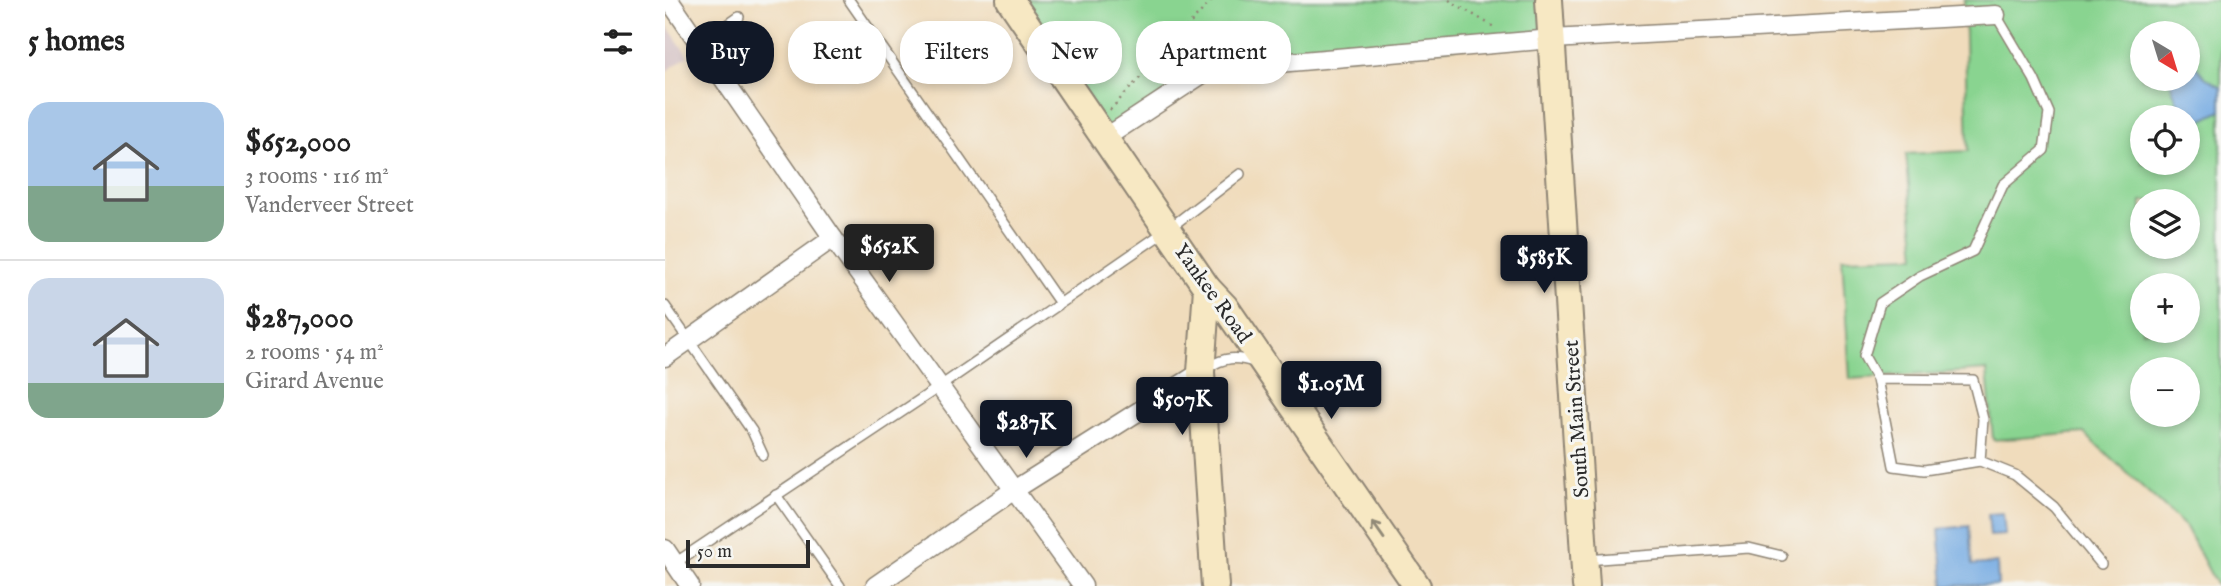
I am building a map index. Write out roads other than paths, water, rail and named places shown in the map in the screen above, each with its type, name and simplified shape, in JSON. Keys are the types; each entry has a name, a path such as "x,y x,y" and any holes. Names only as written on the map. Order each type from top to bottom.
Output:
{"street":[{"path":"669,0 686,24"},
{"name":"Yankee Road","path":"1010,0 1207,288 1225,307 1417,586"},
{"name":"South Main Street","path":"1549,0 1586,586"},
{"path":"1105,138 1210,69 1552,40 1996,15"},
{"path":"728,84 833,238 1083,586"},
{"path":"665,357 833,238"},
{"path":"1207,288 1201,372 1215,586"},
{"path":"875,586 1014,490 1201,372"},
{"path":"670,556 690,586"}],"lane":[{"path":"849,0 1059,302"},
{"path":"1996,15 2034,79 2049,113 2044,150 2003,185 1973,251 1920,276 1880,303 1864,356 1877,379 1894,466 1924,470 1980,461 2015,475 2055,507 2101,564"},
{"path":"733,21 739,17"},
{"path":"670,556 776,495 939,387 1167,230 1240,174"},
{"path":"665,306 752,431 763,455"},
{"path":"1201,372 1220,360 1238,357 1264,366"},
{"path":"1877,379 1973,380 1983,419 1980,461"},
{"path":"776,495 840,586"},
{"path":"1584,560 1749,548 1782,555"}],"water":[{"path":"2200,71 2221,87 2221,111 2200,122 2200,105 2178,105 2173,91 2200,91"},
{"path":"2003,513 2005,535 1990,536 1988,514"},
{"path":"1969,526 1972,565 1997,563 1998,585 1944,586 1939,529"}]}
